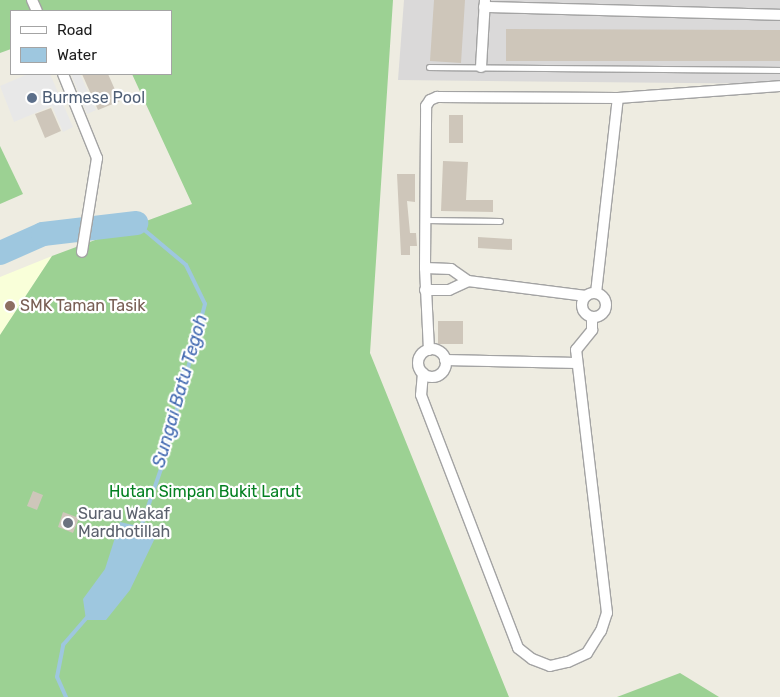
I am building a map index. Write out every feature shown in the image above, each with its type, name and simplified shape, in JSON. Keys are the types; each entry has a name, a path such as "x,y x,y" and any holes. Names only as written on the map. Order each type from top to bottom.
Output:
{"street":[{"path":"481,67 485,4 780,15"},
{"path":"63,75 97,158 82,252"},
{"path":"429,350 425,268 426,106 430,100 437,97 618,98 780,86"},
{"path":"596,293 618,98"},
{"path":"425,268 451,269 468,281 586,296 596,293"},
{"path":"425,290 449,290 468,281"},
{"path":"586,296 582,310 592,317 600,316 605,309 605,301 596,293"},
{"path":"423,373 421,394 518,648 532,659 550,666 568,662 587,653 601,631 607,613 576,350 592,330 592,317"},
{"path":"429,350 441,353 446,360 445,368 439,375 431,377 423,373 419,366 420,357 429,350"},
{"path":"446,360 577,363"}],"lane":[{"path":"429,67 780,70"},
{"path":"426,220 500,221"}],"shaded area":[{"path":"404,0 780,0 780,84 398,80"},
{"name":"Burmese Pool","path":"26,75 50,75 73,127 63,132 52,106 14,122 0,86"},
{"name":"Burmese Pool","path":"71,75 80,75 96,110 87,114"},
{"name":"SMK Taman Tasik","path":"52,256 0,335 0,277"}],"green space":[{"name":"Hutan Simpan Bukit Larut","path":"0,0 393,0 370,353 509,697 0,697 0,335 52,256 192,204 132,75 172,75 172,10 10,10 10,49 0,53"},
{"path":"0,146 23,194 0,204"},
{"path":"680,673 719,697 617,697"}],"water":[{"path":"120,522 142,527 155,538 130,590 106,620 86,620 83,599 105,569"}],"building":[{"path":"434,0 465,0 461,63 430,61"},
{"path":"506,29 780,30 780,61 506,61"},
{"path":"82,75 108,75 120,101 98,110"},
{"path":"51,108 61,131 45,138 35,114"},
{"path":"449,115 463,115 463,143 449,143"},
{"path":"443,161 468,162 466,200 493,200 493,212 441,211"},
{"path":"397,174 415,174 415,202 407,201 410,233 416,233 417,246 410,246 410,255 401,255"},
{"path":"478,237 512,239 512,250 478,248"},
{"path":"438,321 463,321 463,344 438,344"},
{"path":"33,491 43,495 37,510 27,506"},
{"name":"Surau Wakaf Mardhotillah","path":"63,512 79,518 73,533 58,527"}],"waterway":[{"name":"Sungai Batu Tegoh","path":"136,223 186,265 205,304 162,466 140,530"},
{"name":"Sungai Batu Tegoh","path":"0,253 43,234 136,223"},
{"name":"Sungai Batu Tegoh","path":"66,697 57,677 63,645 89,615"}],"place":[{"name":"Burmese Pool","path":"32,98"},
{"name":"SMK Taman Tasik","path":"10,306"},
{"name":"Surau Wakaf Mardhotillah","path":"68,523"}]}
